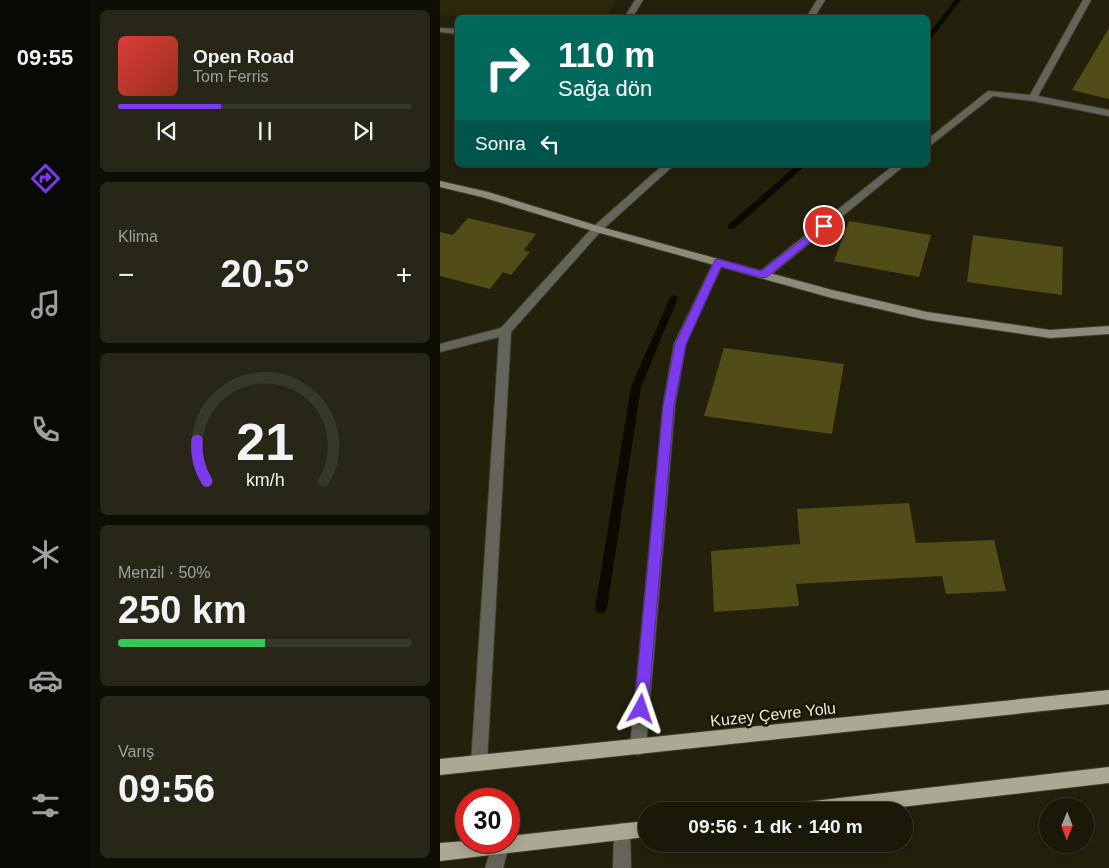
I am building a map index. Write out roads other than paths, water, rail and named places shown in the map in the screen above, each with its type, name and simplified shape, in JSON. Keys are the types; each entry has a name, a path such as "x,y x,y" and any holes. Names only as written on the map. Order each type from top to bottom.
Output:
{"main road":[{"name":"Kuzey Çevre Yolu","path":"440,767 1109,697"},
{"path":"874,802 1109,775"},
{"path":"520,843 638,830"},
{"path":"440,852 455,850"}],"street":[{"path":"630,15 639,0"},
{"path":"812,15 821,0"},
{"path":"1033,98 1087,0"},
{"path":"440,30 455,32"},
{"path":"930,141 991,92 1109,113"},
{"path":"440,348 505,331 597,230 667,167"},
{"path":"763,275 898,167"},
{"path":"440,184 484,194 597,230 832,294 927,316 1050,334 1109,330"},
{"path":"638,747 669,406 680,344 718,263"},
{"path":"479,763 505,331"},
{"path":"622,831 622,868"},
{"path":"494,868 499,853"}],"waterway":[{"path":"930,36 958,0"},
{"path":"731,227 800,167"},
{"path":"601,608 636,387 674,298"}]}
